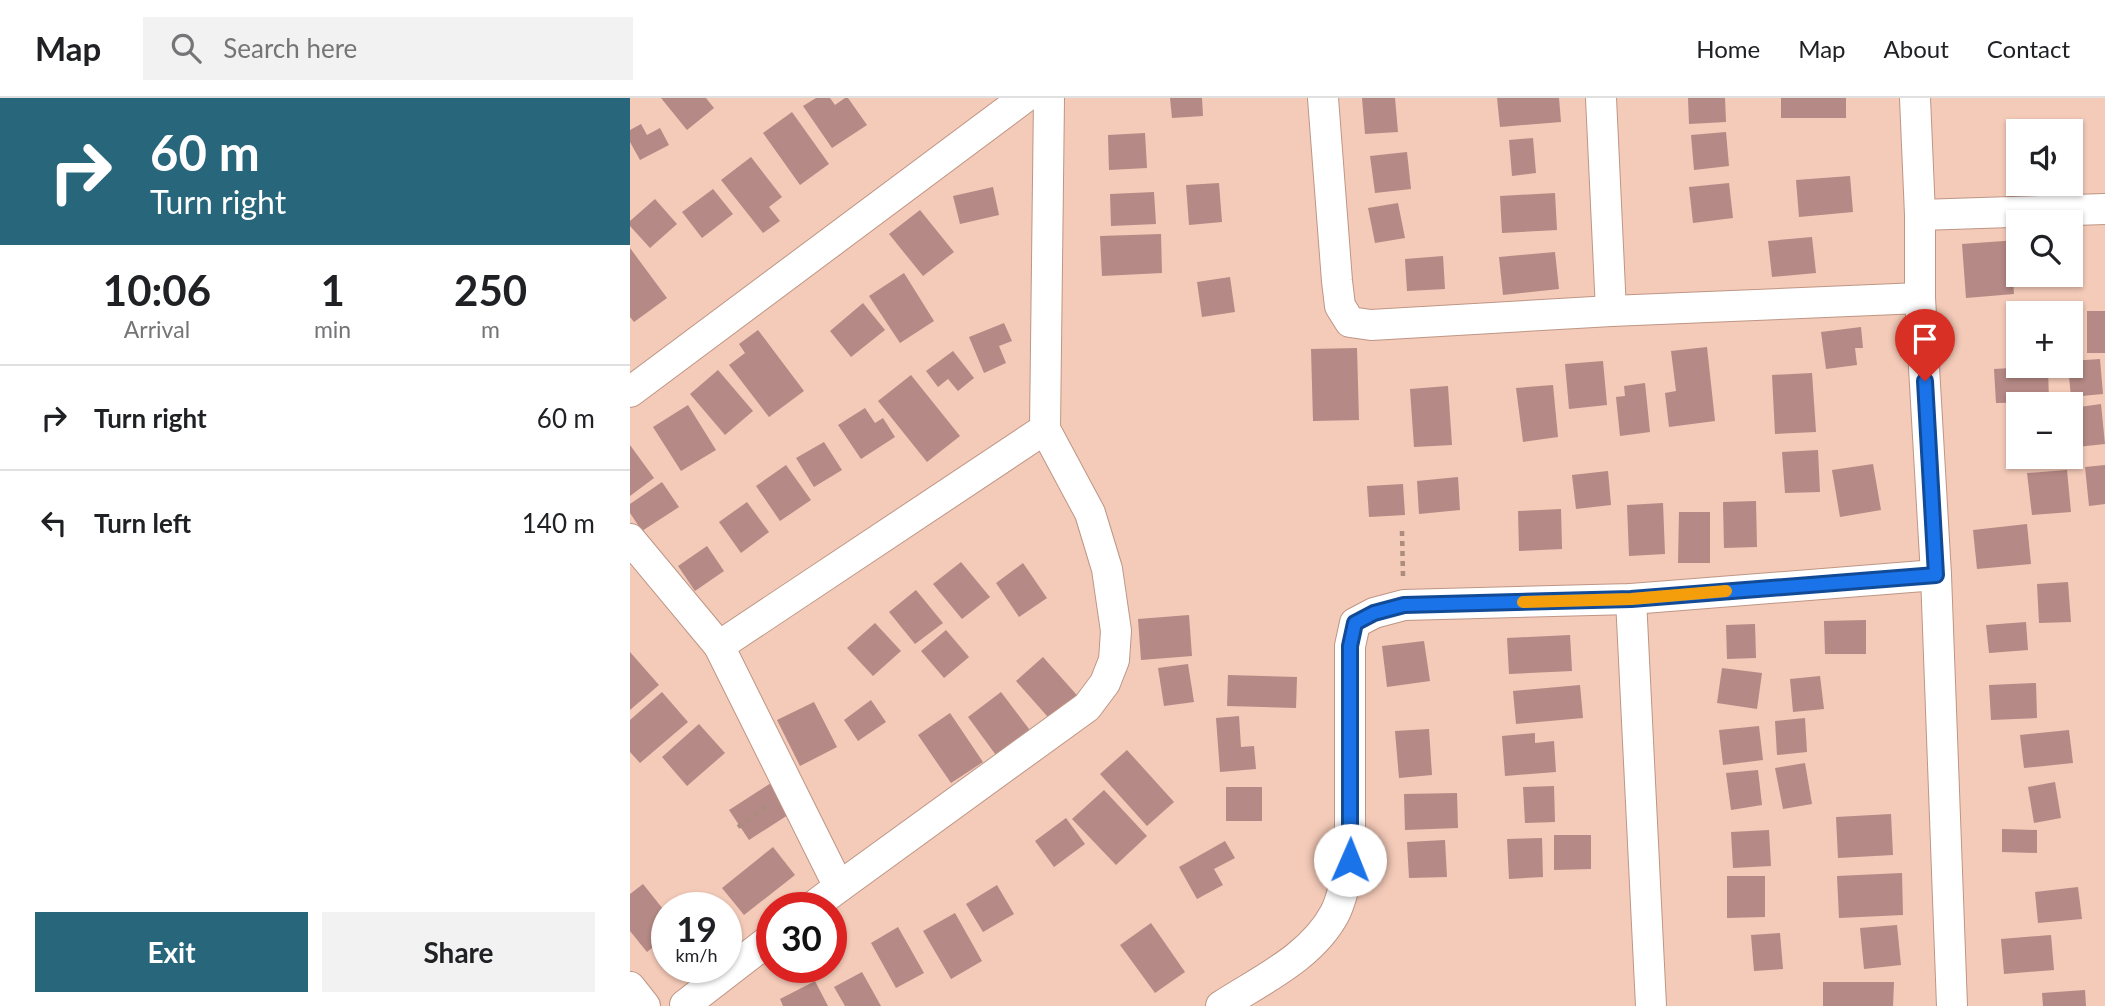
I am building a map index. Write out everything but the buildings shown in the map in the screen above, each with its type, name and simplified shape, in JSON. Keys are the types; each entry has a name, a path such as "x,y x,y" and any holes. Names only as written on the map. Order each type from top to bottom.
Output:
{"street":[{"path":"630,392 1024,98"},
{"path":"832,892 1087,707 1105,683 1114,660 1116,631 1107,569 1090,513 1045,429 1049,98"},
{"path":"1323,98 1340,306 1350,322 1371,325 1611,311 1920,298"},
{"path":"1601,98 1611,311"},
{"path":"1915,98 1920,298 1936,575 1952,1006"},
{"path":"1920,215 2105,209"},
{"path":"719,646 1045,429"},
{"path":"630,538 719,646 839,887"},
{"path":"1221,1006 1299,956 1320,936 1335,913 1344,889 1350,860 1350,646 1355,623 1374,613 1404,605 1631,599 1936,575"},
{"path":"1631,599 1651,1006"},
{"path":"685,1006 756,951"},
{"path":"630,987 645,1006"}],"path":[{"path":"1402,531 1404,605"}],"slow traffic":[{"path":"1523,602 1631,599 1726,591"}],"route":[{"path":"1350,860 1350,646 1355,623 1374,613 1404,605 1631,599 1936,575 1925,381"}]}
